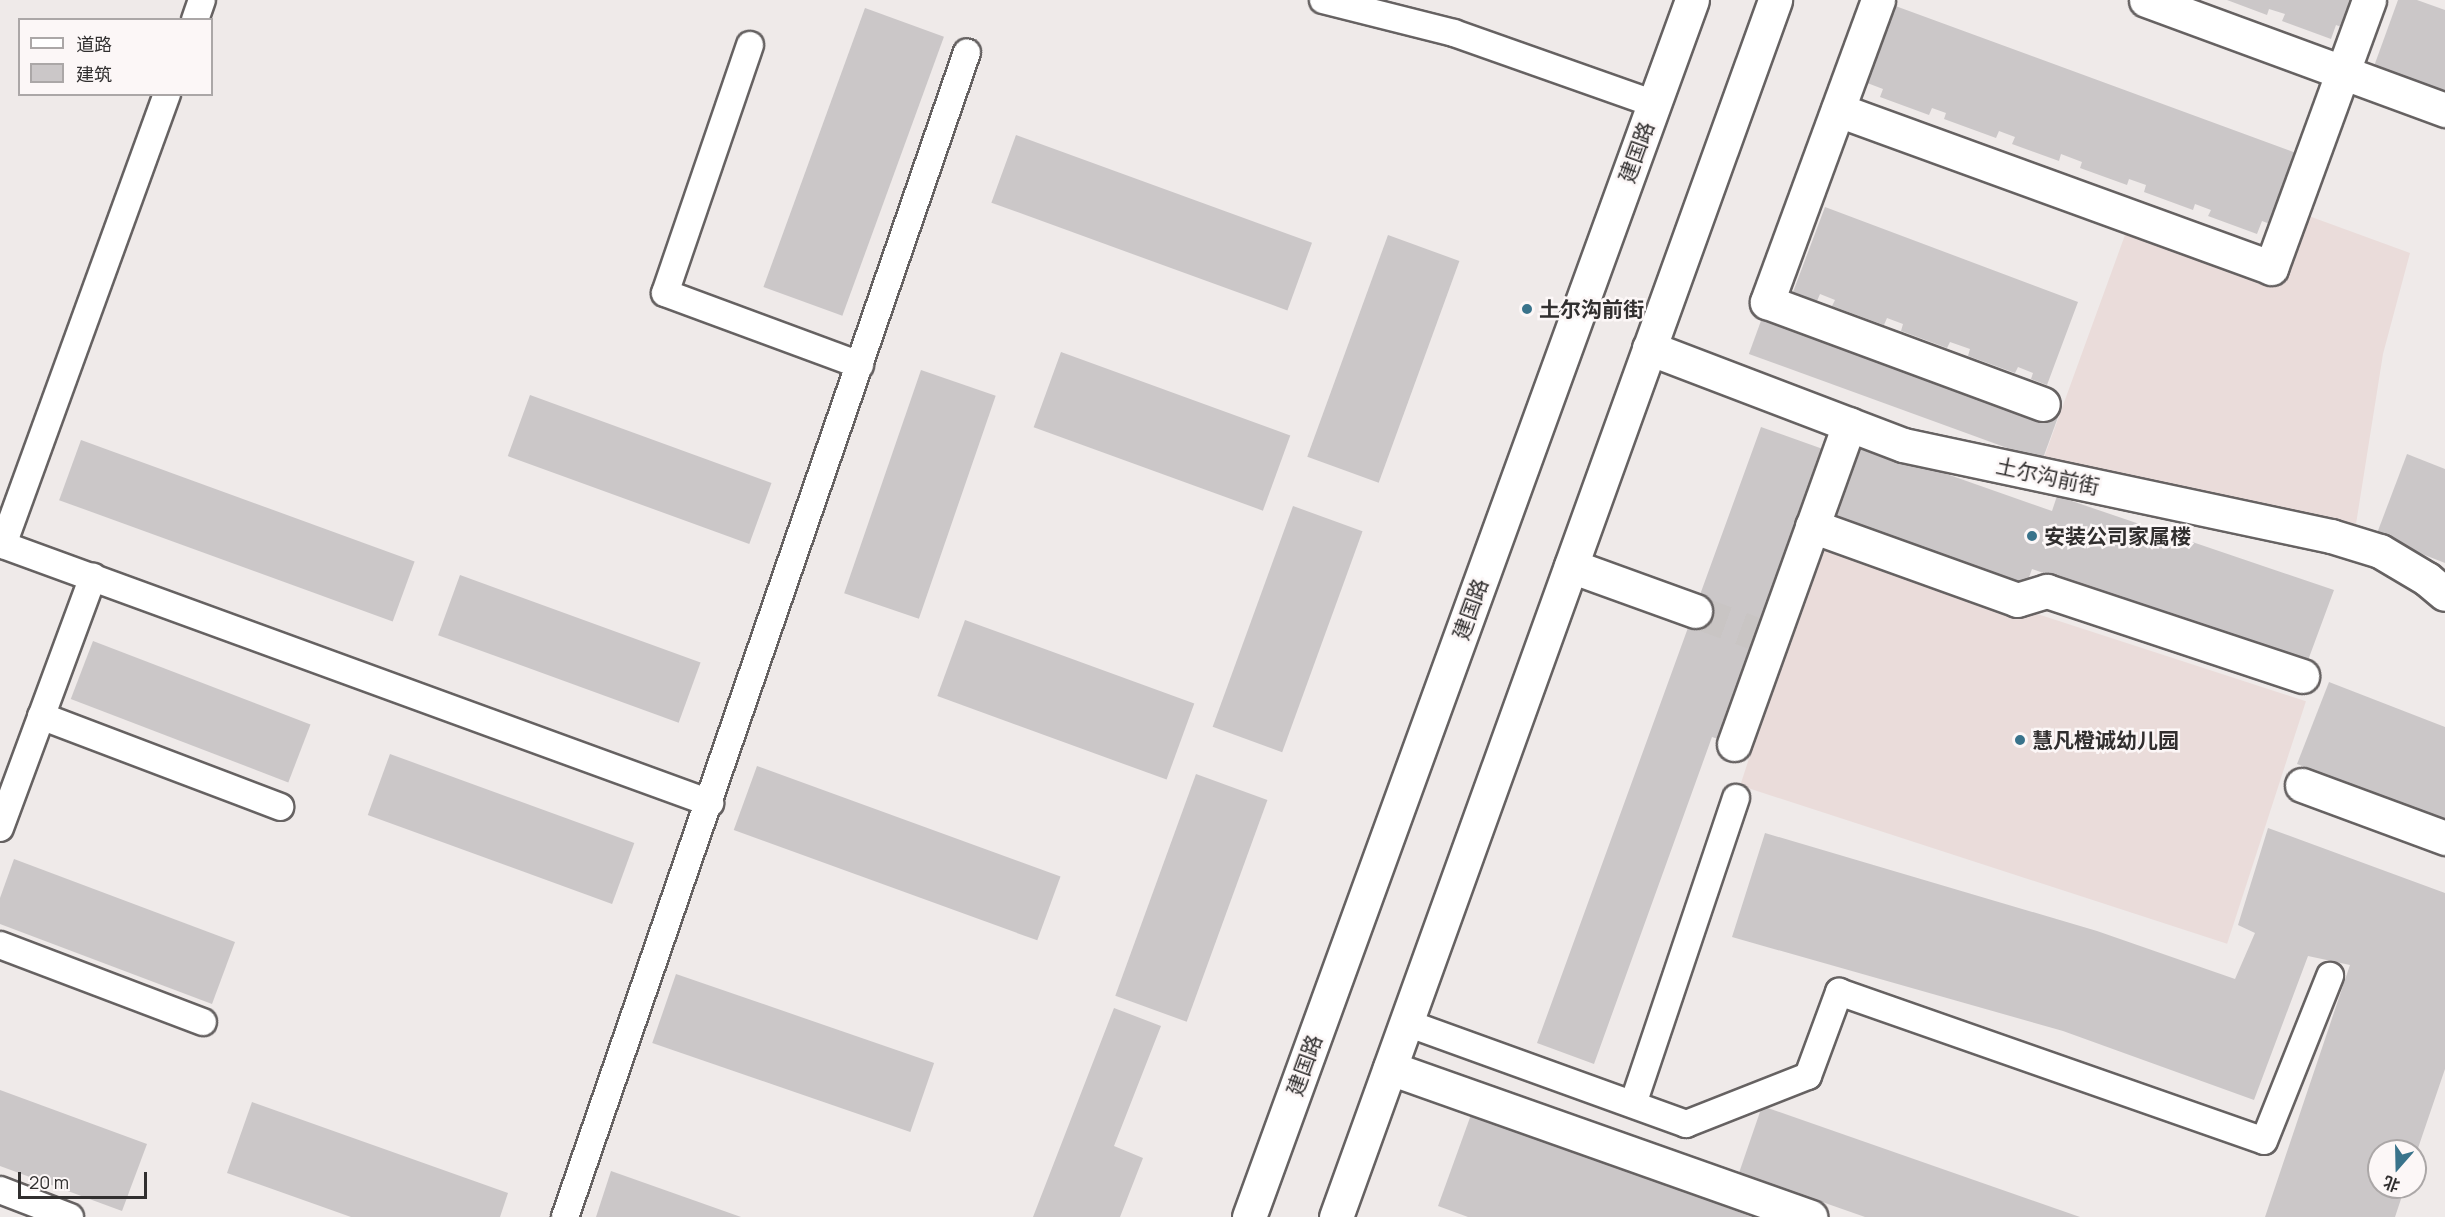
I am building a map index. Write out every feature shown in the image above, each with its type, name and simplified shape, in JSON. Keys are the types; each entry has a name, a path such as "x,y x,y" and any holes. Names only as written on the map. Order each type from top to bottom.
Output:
{"street":[{"name":"建国路","path":"1259,1214 1692,0"},
{"path":"1336,1217 1775,0"},
{"path":"1878,0 1767,302 2043,404"},
{"path":"2146,0 2445,110"},
{"path":"1838,110 2271,268 2369,0"},
{"name":"土尔沟前街","path":"1649,348 1903,445 2331,536 2380,551 2427,579 2445,594"},
{"path":"1734,744 1775,641 1812,526 1849,424"},
{"path":"1812,526 2017,600 2048,591 2302,676"},
{"path":"1571,566 1695,611"},
{"path":"2302,785 2445,838"},
{"path":"1390,1068 1810,1217"}],"lane":[{"path":"196,18 202,0"},
{"path":"1323,0 1454,33 1654,104"},
{"path":"750,45 665,293 860,365"},
{"path":"565,1217 710,803 967,52"},
{"path":"166,96 2,544 710,803"},
{"path":"0,828 93,577"},
{"path":"41,716 280,807"},
{"path":"1633,1104 1736,798"},
{"path":"0,945 203,1022"},
{"path":"1407,1023 1686,1124 1808,1076 1839,992 2264,1141 2330,976"},
{"path":"0,1190 70,1217"}],"shaded area":[{"path":"2306,215 2410,253 2383,354 2356,524 2042,463 2129,224 2281,279"},
{"name":"慧凡橙诚幼儿园","path":"1819,543 2306,701 2227,944 1740,786"}],"building":[{"path":"2227,0 2355,0 2344,28 2336,25 2331,39 2282,21 2285,14 2269,9 2267,15"},
{"path":"2398,0 2417,0 2445,10 2445,95 2373,69"},
{"path":"1890,4 2296,153 2270,224 2262,221 2257,234 2208,216 2211,210 2195,204 2193,210 2144,192 2146,185 2129,179 2127,185 2080,168 2082,162 2061,154 2059,161 2012,144 2015,137 1999,131 1996,138 1944,119 1946,113 1932,108 1929,115 1880,97 1883,89 1862,81"},
{"path":"865,8 944,37 842,316 763,287"},
{"path":"1016,135 1312,243 1287,310 991,203"},
{"path":"1825,207 2078,302 2047,385 2031,379 2033,373 2018,367 2015,373 1968,356 1970,349 1950,342 1947,348 1901,331 1903,324 1887,318 1884,325 1832,306 1835,300 1820,294 1817,301 1793,292"},
{"path":"1388,235 1459,261 1379,483 1307,457"},
{"path":"1766,307 2059,414 2042,461 1749,354"},
{"path":"1061,352 1290,435 1263,511 1034,427"},
{"path":"921,370 996,396 919,619 844,593"},
{"path":"530,395 772,483 749,544 508,456"},
{"path":"1761,427 1834,453 1730,743 1712,737 1594,1064 1537,1043"},
{"path":"81,440 415,561 393,622 59,500"},
{"name":"安装公司家属楼","path":"1850,440 2052,511 2057,496 2334,590 2307,663 2032,569 2026,586 1824,514"},
{"path":"2407,454 2445,469 2445,563 2376,536"},
{"path":"1293,506 1363,531 1282,752 1213,727"},
{"path":"460,575 701,663 679,723 438,635"},
{"path":"965,620 1194,703 1167,780 937,696"},
{"path":"93,641 311,724 288,782 71,699"},
{"path":"2329,682 2445,727 2445,821 2297,764"},
{"path":"390,754 634,843 612,904 368,815"},
{"path":"757,766 1061,876 1037,940 734,830"},
{"path":"1196,774 1267,800 1187,1022 1115,996"},
{"path":"2268,828 2445,893 2445,1069 2421,1139 2367,1139 2367,1199 2401,1199 2395,1217 2265,1217 2350,965 2308,956 2254,1100 2063,1031 1732,937 1765,833 2097,931 2235,979 2255,933 2238,925"},
{"path":"14,859 235,942 212,1004 0,924 0,898"},
{"path":"676,974 934,1063 910,1132 652,1043"},
{"path":"1114,1008 1161,1026 1114,1146 1143,1158 1120,1217 1033,1217"},
{"path":"0,1090 147,1144 122,1211 0,1166"},
{"path":"252,1102 508,1193 500,1217 351,1217 227,1173"},
{"path":"1762,1106 2080,1217 1865,1217 1739,1173"},
{"path":"1472,1112 1752,1217 1468,1217 1438,1206"},
{"path":"611,1171 741,1217 596,1217"}],"tunnel":[{"path":"1695,611 1768,638"}],"place":[{"name":"土尔沟前街","path":"1527,309"},
{"name":"安装公司家属楼","path":"2032,536"},
{"name":"慧凡橙诚幼儿园","path":"2020,740"}]}
